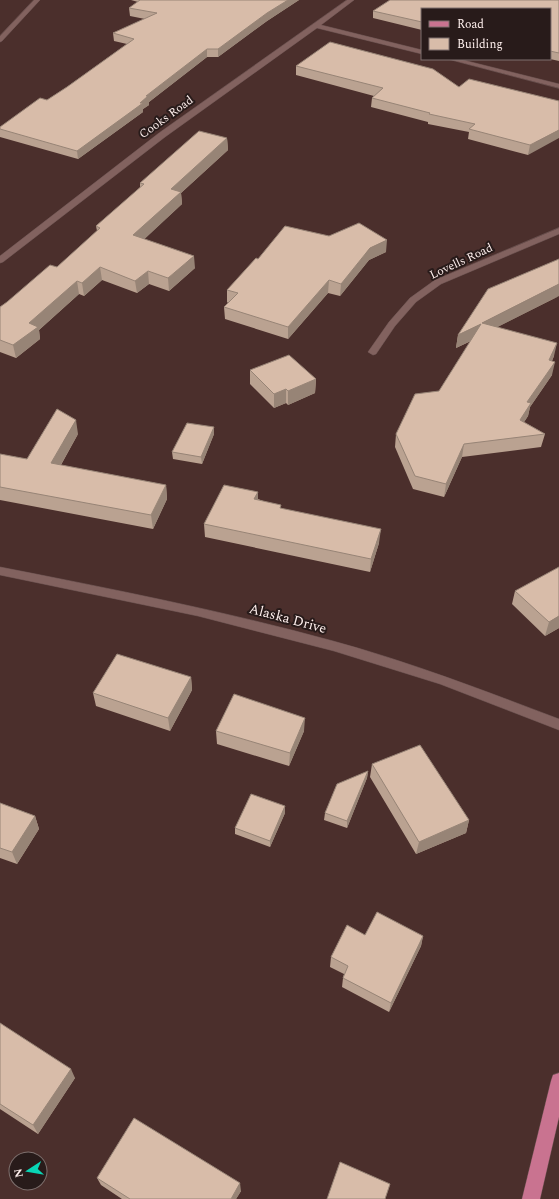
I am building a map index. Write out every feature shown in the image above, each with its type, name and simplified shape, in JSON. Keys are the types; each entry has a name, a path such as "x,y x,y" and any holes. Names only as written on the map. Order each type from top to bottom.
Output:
{"main road":[{"path":"531,1199 559,1081"}],"street":[{"path":"0,40 37,0"},
{"name":"Cooks Road","path":"0,260 162,135 351,0"},
{"path":"314,25 421,52"},
{"path":"455,60 559,86"},
{"name":"Lovells Road","path":"373,352 392,324 413,300 438,282 559,231"},
{"name":"Alaska Drive","path":"0,571 198,610 334,646 443,680 559,725"}],"building":[{"path":"140,0 288,0 267,13 218,49 207,49 146,96 148,96 140,103 143,103 77,151 0,129 0,127 40,98 47,100 134,39 113,33 157,13 129,8"},
{"path":"390,0 559,0 559,53 551,51 551,8 421,8 421,22 373,11"},
{"path":"330,42 433,69 459,87 469,79 559,101 559,130 530,145 469,129 475,124 429,114 430,113 372,98 383,88 296,66"},
{"path":"199,131 227,138 171,189 181,192 133,235 194,256 168,278 148,271 135,281 100,267 82,283 77,281 29,323 38,327 13,345 0,340 0,307 50,265 57,267 100,228 96,226 144,184 140,183"},
{"path":"359,223 387,240 370,248 341,284 329,280 288,327 224,307 238,293 227,290 256,258 258,259 285,226 329,236"},
{"path":"559,259 559,284 482,323 557,343 549,360 555,362 527,402 531,403 520,420 545,434 464,444 446,484 415,476 396,434 415,394 439,391 481,324 458,335 488,289"},
{"path":"289,355 316,379 288,391 286,389 274,394 250,370"},
{"path":"57,409 76,420 51,463 166,485 151,515 0,487 0,454 27,459"},
{"path":"187,423 214,427 201,457 172,452"},
{"path":"224,485 258,492 254,499 281,505 280,508 381,529 371,559 204,524"},
{"path":"559,567 559,616 549,622 515,591"},
{"path":"117,654 191,677 168,718 93,693"},
{"path":"234,694 305,718 290,753 216,731"},
{"path":"420,745 469,820 419,842 372,764"},
{"path":"368,771 347,821 325,813 337,784"},
{"path":"251,794 285,806 270,841 235,828"},
{"path":"0,803 35,816 12,852 0,848"},
{"path":"377,912 423,936 391,1003 343,978 348,966 331,957 347,925 365,935"},
{"path":"0,1023 71,1069 33,1125 0,1104"},
{"path":"134,1118 240,1183 231,1199 130,1199 97,1178"},
{"path":"340,1162 390,1184 385,1199 327,1199"}]}
